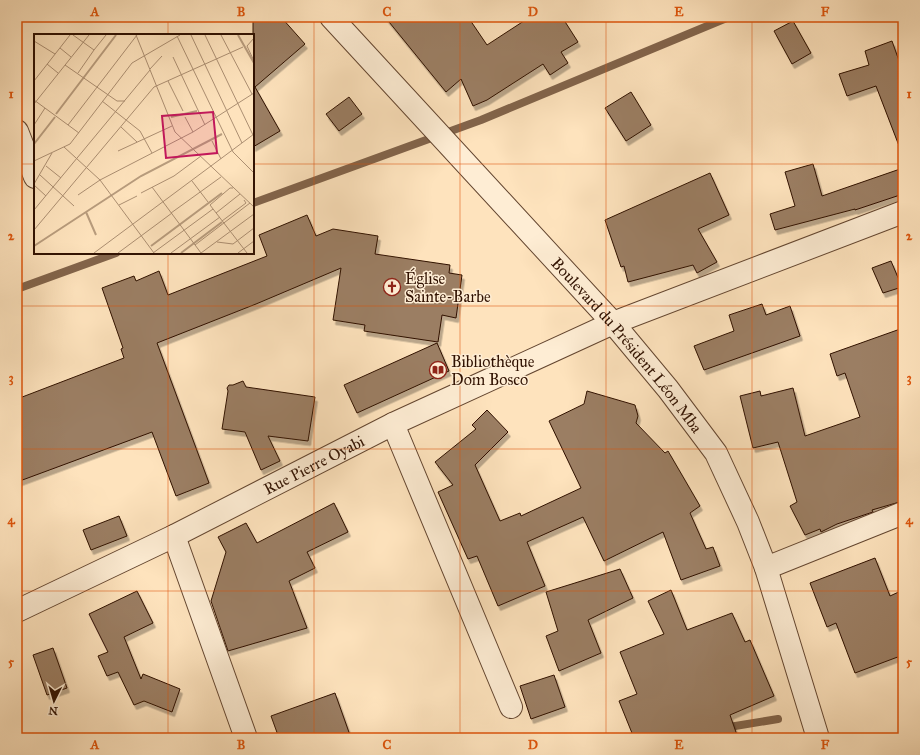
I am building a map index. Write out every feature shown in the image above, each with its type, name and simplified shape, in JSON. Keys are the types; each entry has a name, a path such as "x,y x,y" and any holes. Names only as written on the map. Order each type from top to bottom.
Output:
{"street":[{"name":"Boulevard du Président Léon Mba","path":"331,17 613,323 668,389 716,453 748,522 766,568 818,738"},
{"path":"17,130 34,174"},
{"name":"Rue Pierre Oyabi","path":"17,611 174,536 393,424 613,323 903,212"},
{"path":"393,424 511,707"},
{"path":"766,568 903,514"},
{"path":"174,536 246,738"}],"building":[{"path":"253,17 281,17 305,44 255,87 280,131 254,146 254,34"},
{"path":"385,17 468,17 487,45 530,17 562,17 578,42 561,52 568,63 550,75 543,64 487,100 473,106 461,79 446,92"},
{"path":"793,21 811,53 792,64 774,31"},
{"path":"892,41 903,72 903,151 901,151 876,86 847,96 839,74 869,65 865,51"},
{"path":"631,92 651,125 626,141 605,108"},
{"path":"349,97 362,114 339,131 326,114"},
{"path":"813,164 822,196 903,168 903,194 855,210 775,230 770,214 795,206 785,172"},
{"path":"710,173 729,215 698,229 717,262 697,273 693,265 628,282 624,266 621,267 605,220"},
{"path":"307,215 316,236 333,229 378,236 375,254 450,265 449,273 462,275 456,318 442,315 438,342 364,331 365,325 333,320 341,268 256,304 157,343 209,483 176,496 152,432 17,482 17,399 124,358 121,349 123,348 102,288 134,276 136,281 159,271 168,295 267,256 259,235"},
{"path":"891,261 902,287 883,293 872,268"},
{"path":"762,304 766,315 790,306 800,336 704,370 694,346 734,331 729,315"},
{"path":"903,328 903,501 872,510 873,512 837,524 821,532 820,529 805,535 790,506 797,502 778,442 753,448 740,396 760,391 761,396 793,388 805,436 860,417 845,373 837,376 830,354"},
{"path":"437,343 449,371 357,413 344,385"},
{"path":"243,381 246,387 315,397 308,441 268,436 280,461 261,470 245,432 222,429 228,391 227,388 229,385"},
{"path":"587,391 635,405 638,416 636,423 665,453 668,451 700,506 690,513 706,549 713,547 720,566 681,580 663,532 604,561 583,517 527,542 545,586 498,606 477,556 468,559 438,492 453,485 435,462 476,429 472,425 487,410 508,432 475,465 500,521 520,513 521,516 581,488 549,421 584,404"},
{"path":"334,503 348,532 307,552 315,568 289,581 307,628 228,651 211,601 226,552 218,537 246,523 257,543"},
{"path":"119,516 127,536 91,550 83,530"},
{"path":"875,558 890,596 903,590 903,655 855,673 836,623 827,627 810,583"},
{"path":"620,569 633,598 588,620 601,653 559,671 546,636 558,631 546,592"},
{"path":"671,590 687,630 732,613 745,642 750,640 774,696 730,715 738,738 634,738 619,701 637,694 620,652 664,634 648,601"},
{"path":"137,591 153,623 124,637 141,679 143,674 180,689 172,712 144,701 134,705 118,672 107,676 98,656 108,652 89,614"},
{"path":"53,648 67,688 47,695 33,655"},
{"path":"554,675 565,707 531,719 520,686"},
{"path":"335,693 351,738 279,738 271,716"}],"waterway":[{"path":"254,203 481,120 729,17"},
{"path":"17,289 113,254"},
{"path":"723,728 778,719"}],"place":[{"name":"Église Sainte-Barbe","path":"392,287"},
{"name":"Bibliothèque Dom Bosco","path":"438,370"}]}
